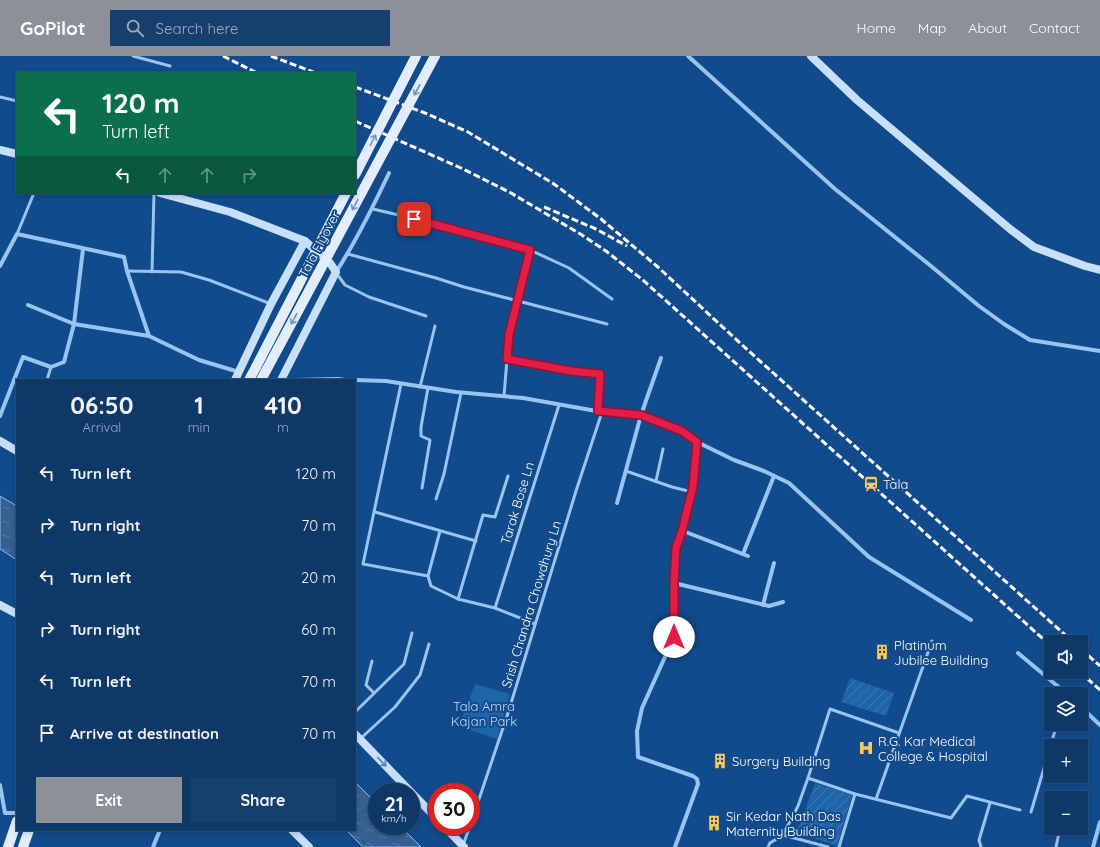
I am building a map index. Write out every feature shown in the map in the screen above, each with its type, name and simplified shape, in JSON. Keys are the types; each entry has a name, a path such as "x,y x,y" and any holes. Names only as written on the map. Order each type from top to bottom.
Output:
{"main road":[{"path":"356,173 416,56"},
{"name":"Tala Flyover","path":"262,379 435,56"},
{"name":"Tala Flyover","path":"250,379 345,194"},
{"path":"8,847 16,824"},
{"path":"23,847 29,831"}],"street":[{"path":"688,56 835,189 979,306 1004,324 1030,340 1100,351"},
{"path":"811,56 857,100 1010,229 1034,247 1100,270"},
{"path":"0,150 16,154"},
{"path":"282,379 336,272 348,254 373,209 389,173"},
{"path":"164,194 230,212 305,241 330,263 336,272"},
{"path":"0,266 17,234 124,257 127,271 149,336"},
{"path":"236,379 271,304 305,241"},
{"path":"0,416 23,357 51,367 64,362 74,324 84,249"},
{"path":"28,305 74,324 149,336 199,360 239,372"},
{"path":"617,503 641,415 661,358"},
{"path":"356,380 386,381 461,393 504,396 600,412 641,415 682,431 697,442 734,460 789,483 869,557 971,620"},
{"path":"0,441 16,450"},
{"path":"675,847 698,784 693,776 638,757 637,731 642,708 674,637 674,583 676,548 692,492 697,442"},
{"path":"743,554 774,476"},
{"path":"682,531 748,556"},
{"path":"763,605 774,563"},
{"path":"674,583 768,606 783,602"},
{"path":"0,605 16,613"},
{"path":"1018,653 1059,687"},
{"path":"1088,714 1100,725"},
{"path":"357,737 428,810"},
{"path":"0,785 5,813"},
{"path":"0,810 5,813 16,813"},
{"path":"1093,847 1100,822"},
{"path":"153,847 160,831"},
{"path":"293,831 310,847"},
{"path":"453,835 463,846"}],"lane":[{"path":"134,56 170,66"},
{"path":"0,97 16,101"},
{"path":"17,234 34,194"},
{"path":"152,272 154,194"},
{"path":"373,209 441,225 530,250 569,268 612,299"},
{"path":"504,396 509,335 530,250"},
{"path":"348,254 464,287 607,324"},
{"path":"127,271 180,272 209,280 271,304"},
{"path":"336,272 345,286 369,297 426,316"},
{"path":"420,387 434,326"},
{"name":"Srish Chandra Chowdhury Ln","path":"480,796 508,713 600,412 600,374 571,371 507,359"},
{"path":"47,379 51,367"},
{"path":"401,384 363,564 428,576"},
{"path":"422,488 430,440 421,436 421,427 428,388"},
{"path":"436,499 444,474 461,393"},
{"name":"Tarak Bose Ln","path":"495,608 559,405"},
{"path":"656,481 663,449"},
{"path":"626,471 672,487 692,492"},
{"path":"458,599 476,541 482,515 495,517 508,476"},
{"path":"375,512 476,541"},
{"path":"440,531 428,576 431,586 458,599 495,608 535,624"},
{"path":"356,711 404,664 412,633"},
{"path":"876,799 932,640"},
{"path":"357,737 395,707 420,675 428,644"},
{"path":"372,661 366,685 374,693"},
{"path":"768,847 770,843 783,835 798,806 830,709 899,733"},
{"path":"1031,812 1055,731"},
{"path":"808,778 855,794 951,818 967,796 1020,810"},
{"path":"839,847 855,794"},
{"path":"981,847 979,840 990,803"},
{"name":"Srish Chandra Chowdhury Ln","path":"463,846 467,835"},
{"path":"783,835 828,847"},
{"path":"1056,847 1059,835"}],"green space":[{"path":"850,678 894,693 886,716 841,702"},
{"name":"Tala Amra Kajan Park","path":"475,684 510,694 497,739 459,726"},
{"path":"815,783 852,795 837,846 797,832"}],"water":[{"path":"0,496 16,505 16,559 0,549"},
{"path":"356,783 368,795 368,835 409,835 421,847 363,847 347,831 356,831"}],"railway":[{"path":"223,56 255,72"},
{"path":"271,56 313,72"},
{"path":"356,87 425,113 468,132 554,184 601,219 659,268 741,344 1065,635"},
{"path":"356,121 461,168 511,193 606,251 644,281 1044,640"},
{"path":"544,207 596,229 627,246"},
{"path":"1088,655 1100,666"},
{"path":"1088,679 1100,690"}],"place":[{"name":"Tala","path":"871,484"},
{"name":"Platinum Jubilee Building","path":"882,652"},
{"name":"R.G. Kar Medical College & Hospital","path":"866,748"},
{"name":"Surgery Building","path":"720,761"},
{"name":"Sir Kedar Nath Das Maternity Building","path":"714,823"}],"route":[{"path":"414,219 530,250 509,335 507,359 571,371 600,374 598,411 641,415 682,431 697,442 693,487 682,531 676,548 674,583 674,637"}]}
